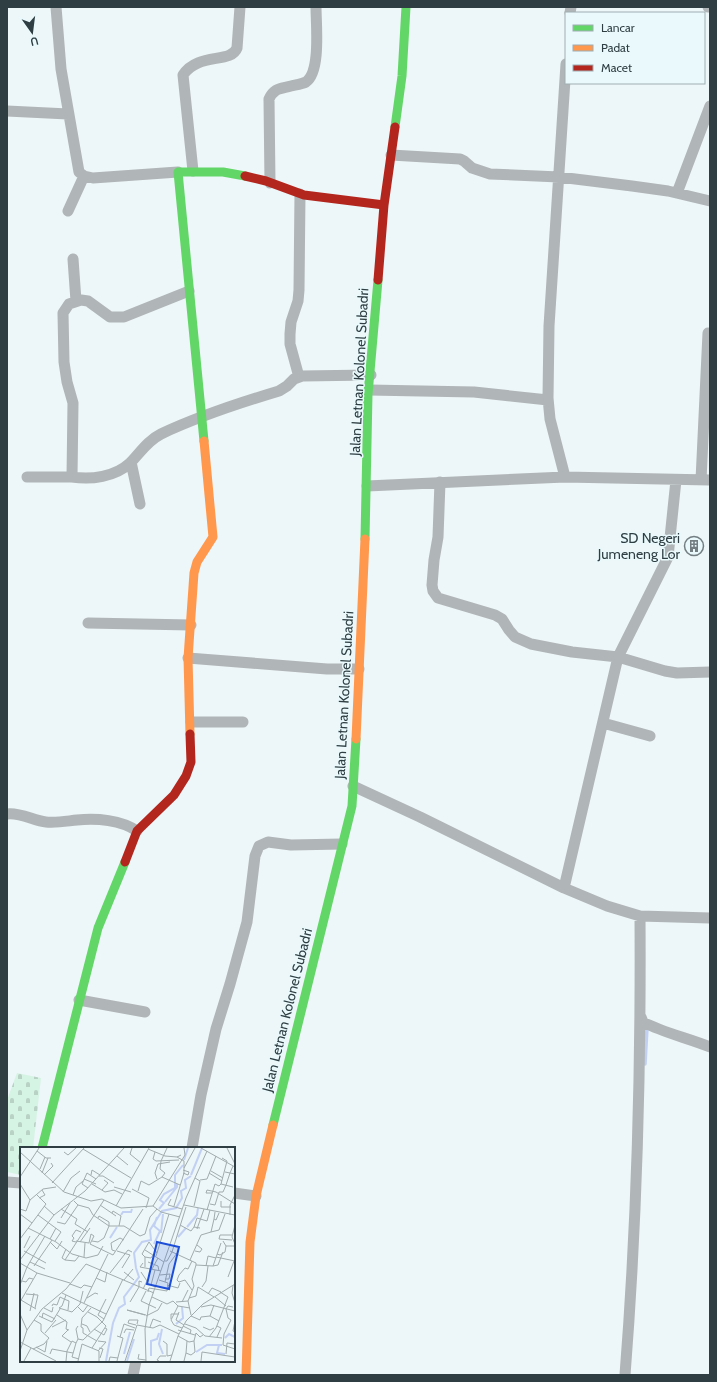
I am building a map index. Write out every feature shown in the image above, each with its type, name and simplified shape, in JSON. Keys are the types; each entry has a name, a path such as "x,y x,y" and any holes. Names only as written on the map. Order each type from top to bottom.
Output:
{"main road":[{"name":"Jalan Letnan Kolonel Subadri","path":"246,1375 250,1242 256,1196 352,806 367,486 369,390 384,205 402,76 406,7"},
{"path":"42,1147 98,928 137,831 174,795 186,776 191,762 188,658 195,565 197,560 208,548 213,537 178,172 223,172 242,175 300,194 384,205"}],"street":[{"path":"56,7 61,69 79,172 84,176 93,178 178,172"},
{"path":"193,171 183,74 190,66 204,60 230,56 236,52 240,7"},
{"path":"270,183 269,99 272,92 307,81 313,71 317,56 316,7"},
{"path":"565,78 549,326 548,400 550,419 565,476"},
{"path":"677,193 710,106"},
{"path":"7,111 68,114"},
{"path":"391,155 460,159 472,168 490,174 558,177 632,186 677,193 710,201"},
{"path":"68,211 84,176"},
{"path":"299,377 290,344 290,334 291,322 297,305 299,290 300,194"},
{"path":"73,259 76,301"},
{"path":"72,477 73,403 67,382 64,362 63,313 69,304 76,301 88,301 110,317 124,317 189,291"},
{"path":"367,486 565,476 706,480 708,333"},
{"path":"27,477 72,477 88,479 101,476 121,470 131,462 148,442 154,438 201,416 279,391 294,379 299,377 371,375"},
{"path":"369,390 474,392 548,400"},
{"path":"131,462 140,504"},
{"path":"564,888 618,657 668,557 676,480"},
{"path":"440,482 438,537 432,585 435,595 438,598 495,615 502,620 515,637 531,644 572,652 618,657 665,671 677,673 710,672"},
{"path":"88,623 191,625"},
{"path":"188,658 292,666 359,669"},
{"path":"190,722 243,722"},
{"path":"603,723 650,736"},
{"path":"353,786 420,817 564,888 607,906 640,916 710,918"},
{"path":"7,814 14,814 44,822 57,823 78,820 97,820 121,824 137,831"},
{"path":"192,1147 201,1095 216,1030 246,922 255,856 259,846 268,842 291,845 342,844"},
{"path":"625,1375 637,1146 641,1017 640,916"},
{"path":"79,1000 146,1012"},
{"path":"641,1017 643,1022 655,1028 690,1038 710,1047"},
{"path":"7,1182 20,1183"},
{"path":"235,1193 256,1196"},
{"path":"133,1375 136,1362"}],"green space":[{"path":"17,1073 41,1078 33,1147 20,1147 20,1175 7,1172 7,1100"}],"waterway":[{"path":"645,1064 647,1028"}],"traffic: fast":[{"path":"395,127 402,76 406,7"},
{"path":"204,441 178,172 223,172 245,176"},
{"path":"365,539 368,394 378,280"},
{"path":"273,1125 352,806 356,739"},
{"path":"42,1147 98,928 125,862"}],"traffic: slow":[{"path":"190,734 188,658 194,573 197,562 213,537 204,441"},
{"path":"356,739 365,539"},
{"path":"246,1375 250,1242 256,1196 273,1125"}],"traffic: jam":[{"path":"378,280 384,205 395,127"},
{"path":"245,176 266,181 304,195 384,205"},
{"path":"125,862 137,831 174,795 186,776 191,762 190,734"}],"place":[{"name":"SD Negeri Jumeneng Lor","path":"694,546"}]}
